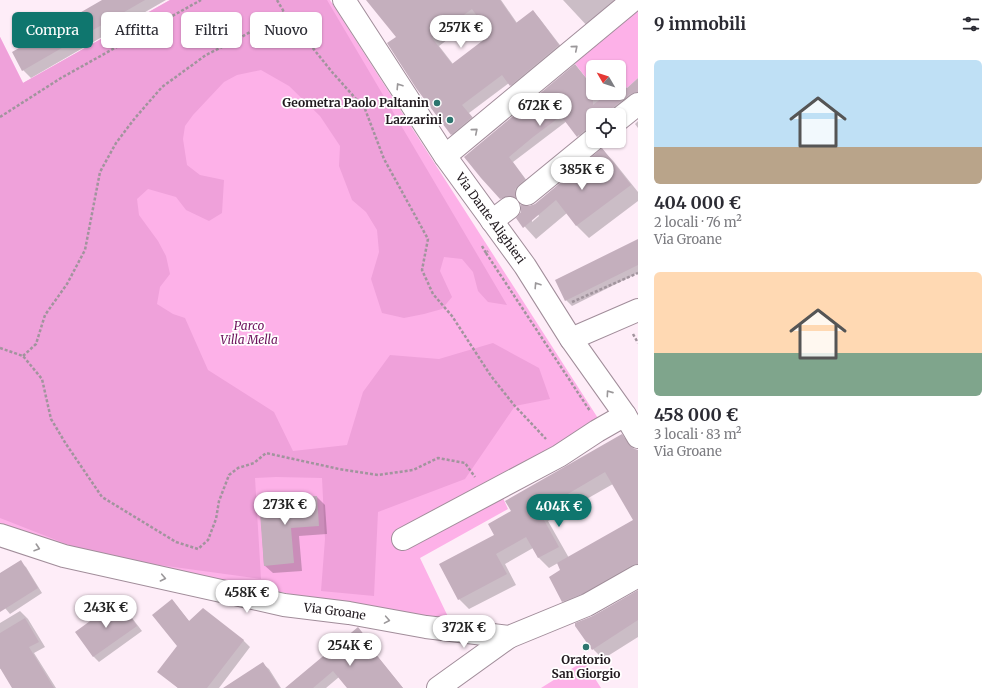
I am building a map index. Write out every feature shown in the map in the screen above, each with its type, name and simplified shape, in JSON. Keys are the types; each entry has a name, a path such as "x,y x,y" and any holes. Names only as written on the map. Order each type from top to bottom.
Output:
{"street":[{"name":"Via Dante Alighieri","path":"344,0 445,156 500,215 525,266 571,338 625,415 638,437"},
{"path":"445,156 633,0"},
{"path":"626,113 638,104"},
{"path":"527,194 586,146"},
{"path":"571,338 638,310"},
{"path":"403,539 559,456 625,415"},
{"name":"Via Groane","path":"0,535 64,556 284,604 349,613 426,627 510,637 587,605 638,576"},
{"path":"438,688 510,637"}],"path":[{"path":"0,117 61,78 201,0"},
{"path":"277,0 284,12"},
{"path":"23,356 36,344 45,315 67,284 85,250 100,172 116,144 130,124 162,87 206,55 250,33"},
{"path":"313,48 365,109 384,159 428,240 422,270 433,294 452,316 491,376 514,405 541,433 559,456"},
{"path":"554,311 638,273"},
{"path":"0,348 23,356 42,379 51,419 102,497 176,542 198,549 208,540 216,519 219,501 229,475 238,468 254,463 266,453 339,469 378,475 413,470 438,458 465,463 486,495"}],"green space":[{"name":"Parco Villa Mella","path":"170,0 330,0 610,437 503,498 508,509 420,558 451,623 336,603 75,551 0,523 0,37 23,83 85,48 93,48 93,43 101,39 101,48 173,48 173,12 149,12"},
{"path":"638,7 638,78 627,88 626,60 586,60 586,78 573,61"},
{"path":"584,661 601,688 541,688"}],"shaded area":[{"name":"Parco Villa Mella","path":"170,0 327,0 507,305 488,302 478,291 473,272 462,259 444,257 440,271 452,297 442,309 404,318 382,313 371,279 379,252 377,230 366,212 352,200 339,166 340,146 320,116 289,86 261,70 237,75 224,82 193,115 185,126 183,139 187,165 200,175 224,180 222,213 209,221 186,210 176,197 148,189 137,199 139,215 158,241 166,256 170,274 160,287 157,304 173,314 185,318 208,370 274,412 293,451 347,445 363,392 390,355 439,359 493,343 539,368 550,399 515,406 465,479 378,512 374,596 321,591 325,539 322,478 255,478 261,579 152,564 79,549 0,518 0,37 23,83 85,48 93,48 93,43 101,39 101,48 173,48 173,12 149,12"}],"building":[{"path":"102,0 145,0 124,12 101,12 101,25 93,30 93,12 81,12"},
{"path":"366,0 500,0 516,23 533,10 559,45 510,86 502,75 462,105 472,117 451,135 416,88 387,43 396,37","holes":["472,9 490,35 452,64 432,38"]},
{"path":"19,48 62,48 22,71 12,52"},
{"path":"575,64 586,78 586,100 593,100 593,105 599,100 622,100 612,108 586,108 586,130 577,137 561,116 509,157 525,179 515,189 515,198 508,196 500,199 464,157"},
{"path":"638,78 638,92 630,94 626,97 626,87 627,88"},
{"path":"602,148 631,185 576,226 556,200 523,228 516,218 521,212 521,204 529,206 535,204"},
{"path":"638,239 638,265 565,301 555,280"},
{"path":"622,434 632,448 638,450 638,564 632,565 582,594 562,602 549,577 560,570 557,563 633,520 605,472 539,511 559,547 538,558 526,537 496,554 507,574 458,600 439,564 494,535 488,524 511,511 505,501"},
{"path":"317,496 319,526 291,528 294,563 264,566 259,500"},
{"path":"21,560 38,588 0,612 0,573"},
{"path":"638,590 638,620 592,650 575,626 575,623 593,616"},
{"path":"172,599 189,621 203,608 244,640 207,688 178,688 157,672 177,646 152,615"},
{"path":"119,600 137,626 93,657 75,632"},
{"path":"25,618 39,642 29,647 54,688 12,688 0,668 0,633"},
{"path":"358,627 369,641 367,643 403,688 347,688 333,671 313,688 285,688"},
{"path":"263,662 280,688 223,688"}],"place":[{"name":"Geometra Paolo Paltanin","path":"437,103"},
{"name":"Lazzarini","path":"450,120"},
{"name":"Oratorio San Giorgio","path":"586,647"}]}
